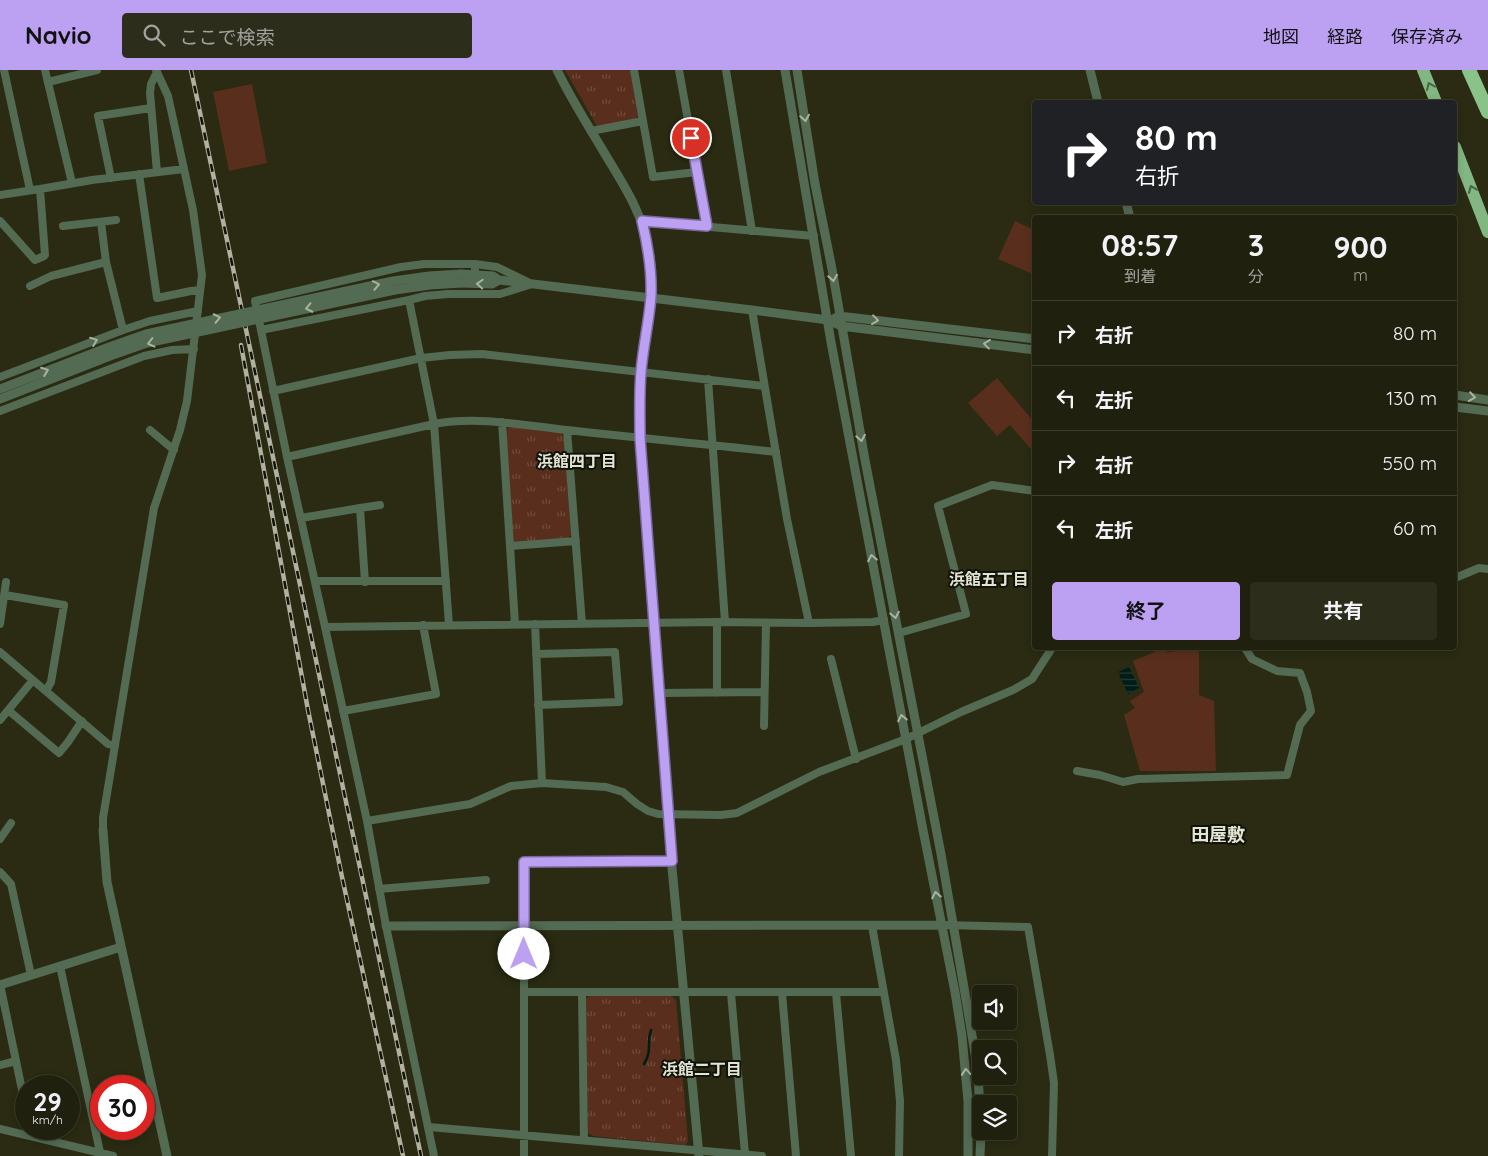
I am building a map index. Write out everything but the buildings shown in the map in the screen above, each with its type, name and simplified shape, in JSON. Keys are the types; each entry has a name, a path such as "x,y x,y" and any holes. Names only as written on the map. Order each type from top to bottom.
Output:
{"highway":[{"path":"1423,70 1435,100"},
{"path":"1469,70 1488,112"},
{"path":"1457,152 1488,232"}],"street":[{"path":"4,70 30,190"},
{"path":"45,70 72,183"},
{"path":"48,82 97,70"},
{"path":"557,70 631,198 642,221 650,256 651,298 641,371 640,438 668,814 699,1153"},
{"path":"634,70 653,177 697,172"},
{"path":"679,70 707,226"},
{"path":"726,70 752,230"},
{"path":"785,70 828,320 962,1036 968,1101 968,1156"},
{"path":"797,70 815,184 942,861 968,1011 978,1072 981,1134 980,1156"},
{"path":"1090,70 1098,100"},
{"path":"156,71 150,93 156,172"},
{"path":"156,71 168,96 193,210 202,275 187,401 174,450 154,508 103,818 103,830 107,882 167,1156"},
{"path":"111,178 98,116 151,108"},
{"path":"591,131 643,121"},
{"path":"0,195 72,183 184,169"},
{"path":"139,174 156,298 200,290"},
{"path":"0,221 34,260 44,256 40,189"},
{"path":"63,226 116,220"},
{"path":"642,221 814,236"},
{"path":"101,222 106,262 123,330"},
{"path":"30,286 51,276 106,262"},
{"path":"434,1156 343,711 255,301 401,267 424,264 475,264 497,267 532,284"},
{"path":"475,264 476,275"},
{"path":"0,399 116,353 147,343 395,290 476,275 493,276 499,280 828,320 841,326 1032,350"},
{"path":"0,389 146,334 393,281 429,276 492,284 499,280"},
{"path":"261,330 425,296 500,294 532,284"},
{"path":"409,300 434,424 449,625"},
{"path":"752,310 787,520 809,623"},
{"path":"0,377 150,321 198,311"},
{"path":"828,320 839,316 1032,339"},
{"path":"0,411 144,356 172,350 194,349"},
{"path":"273,391 421,358 482,354 764,386"},
{"path":"708,379 725,622"},
{"path":"1457,395 1488,400"},
{"path":"1457,407 1488,411"},
{"path":"287,457 434,424 467,420 502,422 776,452"},
{"path":"502,422 515,624"},
{"path":"150,430 174,450"},
{"path":"567,430 582,624"},
{"path":"899,633 966,614 938,506 992,485 1032,491"},
{"path":"301,518 380,505"},
{"path":"360,508 365,582"},
{"path":"510,546 576,541"},
{"path":"1457,577 1479,568 1488,569"},
{"path":"315,581 446,580"},
{"path":"0,624 6,582"},
{"path":"5,595 64,606 51,682 46,691"},
{"path":"325,627 717,622 809,623 874,622 884,620"},
{"path":"717,622 717,693"},
{"path":"764,726 766,623"},
{"path":"535,624 542,783"},
{"path":"343,711 436,694 423,625"},
{"path":"366,821 470,804 511,786 542,783 606,787 623,792 648,811 658,814 721,815 737,813 820,772 918,734 1013,690 1032,679 1051,650"},
{"path":"1077,771 1123,782 1138,779 1287,775 1300,725 1311,711 1307,692 1300,673 1278,671 1252,659 1246,650"},
{"path":"0,652 108,744 115,746"},
{"path":"536,654 614,652 619,702 538,705"},
{"path":"831,659 856,759"},
{"path":"0,720 33,680"},
{"path":"659,693 764,692"},
{"path":"8,710 59,753 82,721"},
{"path":"0,839 11,823"},
{"path":"524,1156 524,862 672,861"},
{"path":"0,872 12,884 31,975"},
{"path":"379,889 486,880"},
{"path":"386,926 942,925 1028,927 1054,1084 1052,1156"},
{"path":"872,926 896,1060 900,1101 899,1156"},
{"path":"19,1075 0,985 121,947"},
{"path":"60,966 100,1152"},
{"path":"524,992 883,992"},
{"path":"582,992 584,1140"},
{"path":"731,993 745,1154"},
{"path":"782,993 796,1156"},
{"path":"836,993 851,1156"},
{"path":"0,1065 16,1062"},
{"path":"429,1126 699,1153 762,1156"},
{"path":"0,1129 15,1130"},
{"path":"59,1140 113,1156"}],"green space":[{"path":"565,70 630,70 638,116 635,120 597,126"},
{"path":"252,84 267,163 229,171 213,92"},
{"path":"1015,221 1032,229 1032,274 998,259"},
{"path":"997,378 1032,419 1032,451 1010,425 997,436 968,403"},
{"path":"509,427 561,433 564,437 571,535 568,538 516,542 513,540 506,431"},
{"path":"1159,650 1166,650 1167,652 1199,650 1199,695 1214,701 1216,771 1140,771 1124,715 1135,708 1130,701 1144,692 1133,661"},
{"path":"590,995 671,996 676,1000 688,1141 685,1145 593,1136 588,1133 586,999"}],"water":[{"path":"1129,667 1139,688 1128,694 1118,672"}],"waterway":[{"path":"644,1064 649,1051 651,1030"}],"railway":[{"path":"191,70 421,1156"},
{"path":"241,345 308,710 342,877 403,1156"}],"district":[{"name":"浜館四丁目","path":"577,461"},
{"name":"浜館五丁目","path":"989,579"},
{"name":"田屋敷","path":"1218,834"},
{"name":"浜館二丁目","path":"702,1069"}],"route":[{"path":"524,954 524,862 672,861 640,438 641,371 651,298 650,256 642,221 707,226 691,138"}]}
